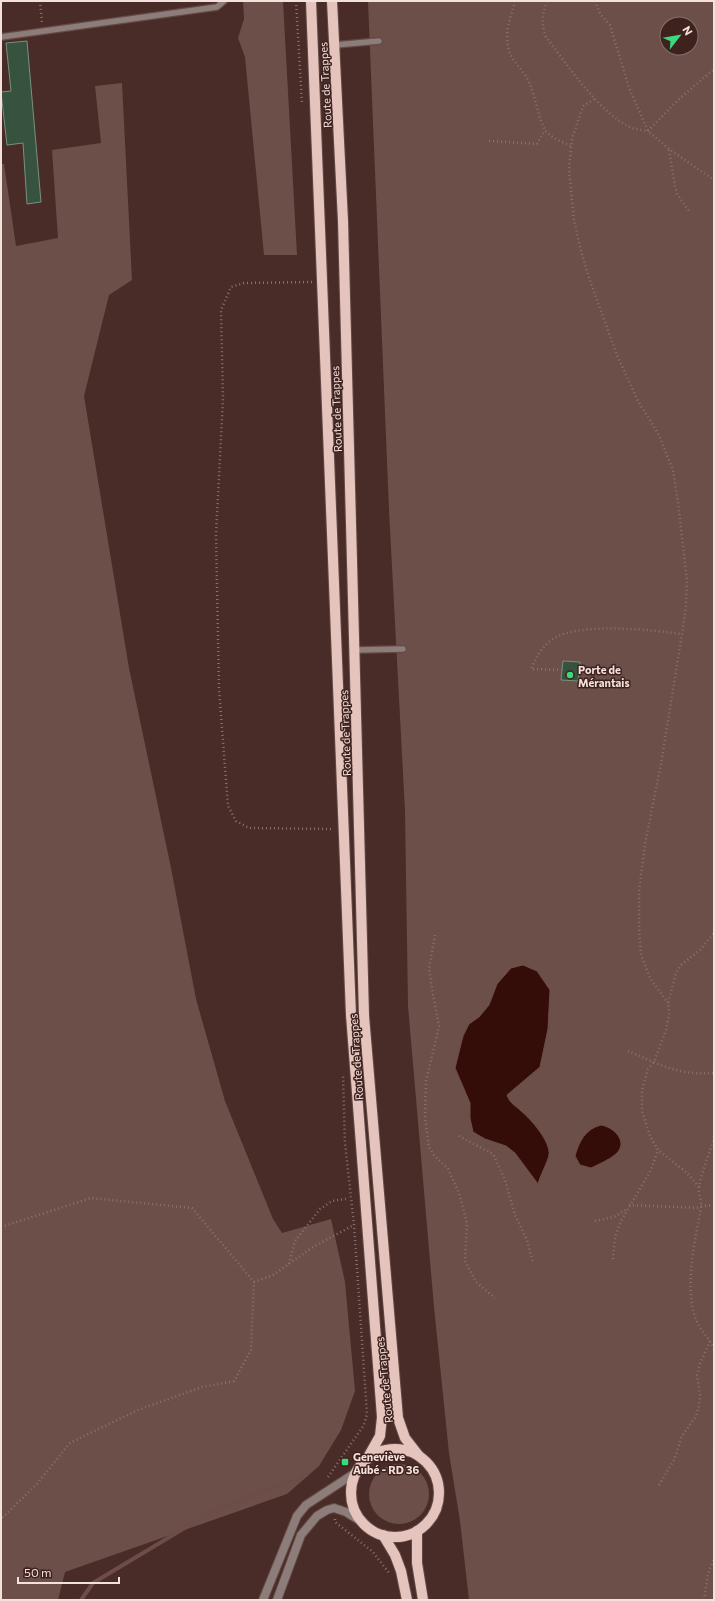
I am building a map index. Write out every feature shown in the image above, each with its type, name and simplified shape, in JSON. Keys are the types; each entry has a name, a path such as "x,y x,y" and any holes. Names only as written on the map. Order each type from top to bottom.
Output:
{"main road":[{"name":"Route de Trappes","path":"311,1 351,1015 382,1417 380,1436 367,1459"},
{"name":"Route de Trappes","path":"332,1 343,221 365,1024 398,1418 405,1438 419,1456"},
{"path":"393,1449 407,1450 419,1456 430,1466 436,1480 439,1494 436,1509 428,1521 417,1531 400,1536 383,1535 371,1530 362,1522 355,1511 351,1498 351,1485 362,1463 379,1452 393,1449"},
{"path":"417,1531 417,1563 423,1600"},
{"path":"383,1535 396,1555 407,1600"}],"street":[{"path":"263,1600 297,1516 306,1505 356,1473"},
{"path":"277,1600 301,1535 317,1516 334,1508 346,1512 362,1522"}],"lane":[{"path":"1,37 217,7 224,1"},
{"path":"335,45 379,41"},
{"path":"355,650 403,649"}],"path":[{"path":"40,1 43,31"},
{"path":"515,1 508,28 507,39 509,54 528,80 545,130 552,137 571,146"},
{"path":"547,1 544,9 542,24 546,37 594,99 617,119 634,129 648,131"},
{"path":"595,1 600,14 610,25 629,88 648,131 669,149 714,180"},
{"path":"648,131 678,100 714,69"},
{"path":"594,99 583,106 571,146 569,169 571,198 581,251 589,278 626,378 659,435 673,470 688,581 682,634 661,764 645,844 639,892 641,955 650,978 668,1003"},
{"path":"489,141 537,144 545,130"},
{"path":"669,149 677,194 689,211"},
{"path":"322,282 244,283 232,287 221,310 223,399 216,536 220,689 228,806 236,821 249,828 344,829"},
{"path":"562,670 531,669 538,654 551,640 573,631 636,629 682,634"},
{"path":"699,1188 689,1176 658,1150 650,1136 642,1111 642,1090 648,1069 654,1062 666,1030 669,1014 668,1003 676,973 681,965 700,950 714,933"},
{"path":"435,935 429,968 432,995 439,1026 426,1081 425,1118 429,1147 434,1155 448,1169 459,1193 467,1223 465,1260 476,1282 495,1298"},
{"path":"628,1050 654,1062 677,1070 694,1073 714,1073"},
{"path":"459,1136 493,1154 505,1180 515,1215 527,1240 534,1263"},
{"path":"714,1137 699,1188 701,1207 693,1252 692,1298 698,1325 714,1349"},
{"path":"613,1258 615,1237 629,1207 651,1170 658,1150"},
{"path":"1,1227 91,1198 192,1208 254,1282 251,1350 234,1381 202,1387 138,1410 70,1443 37,1484 1,1519"},
{"path":"289,1264 295,1241 320,1209 332,1201 346,1199"},
{"path":"595,1221 614,1217 629,1207 701,1207 714,1205"},
{"path":"254,1282 273,1275 313,1246 354,1225 367,1414 364,1425 328,1477 330,1490"},
{"path":"710,1341 714,1342"},
{"path":"659,1485 674,1460 682,1436 696,1416 700,1395 698,1374 700,1364 710,1341"},
{"path":"714,1448 714,1474"},
{"path":"334,1508 335,1522 373,1552 392,1576"},
{"path":"704,1600 708,1574 714,1558"}],"shaded area":[{"path":"243,1 283,1 297,255 264,255 245,57 238,38 244,19"},
{"path":"368,1 714,1 714,1600 469,1600 460,1521 449,1453 434,1307 408,1006 405,811 389,510"},
{"path":"122,83 132,280 109,295 84,396 129,668 171,868 196,999 225,1101 273,1219 282,1233 331,1219 345,1282 355,1391 341,1430 319,1466 287,1494 65,1572 58,1600 1,1600 1,164 4,164 16,246 58,238 52,150 101,143 95,86"},
{"path":"523,965 537,971 550,990 548,1029 540,1067 507,1095 511,1102 535,1125 544,1137 547,1144 549,1155 538,1184 515,1153 506,1146 485,1139 473,1132 470,1118 470,1103 455,1068 463,1036 469,1024 479,1017 489,1005 497,984 511,968"},
{"path":"601,1125 606,1126 615,1132 620,1140 620,1149 610,1158 591,1168 580,1165 575,1156 578,1146 587,1133 595,1127"},
{"path":"393,1464 405,1464 421,1472 427,1482 429,1494 427,1506 421,1516 405,1524 393,1524 377,1516 369,1500 369,1488 377,1472"}],"building":[{"path":"27,41 41,202 27,204 23,143 7,145 1,92 11,91 6,43"},
{"name":"Porte de Mérantais","path":"563,661 580,662 578,681 561,680"}],"waterway":[{"path":"81,1600 93,1583 208,1514 306,1475"}],"place":[{"name":"Porte de Mérantais","path":"570,675"},
{"name":"Geneviève Aubé - RD 36","path":"345,1462"}]}
